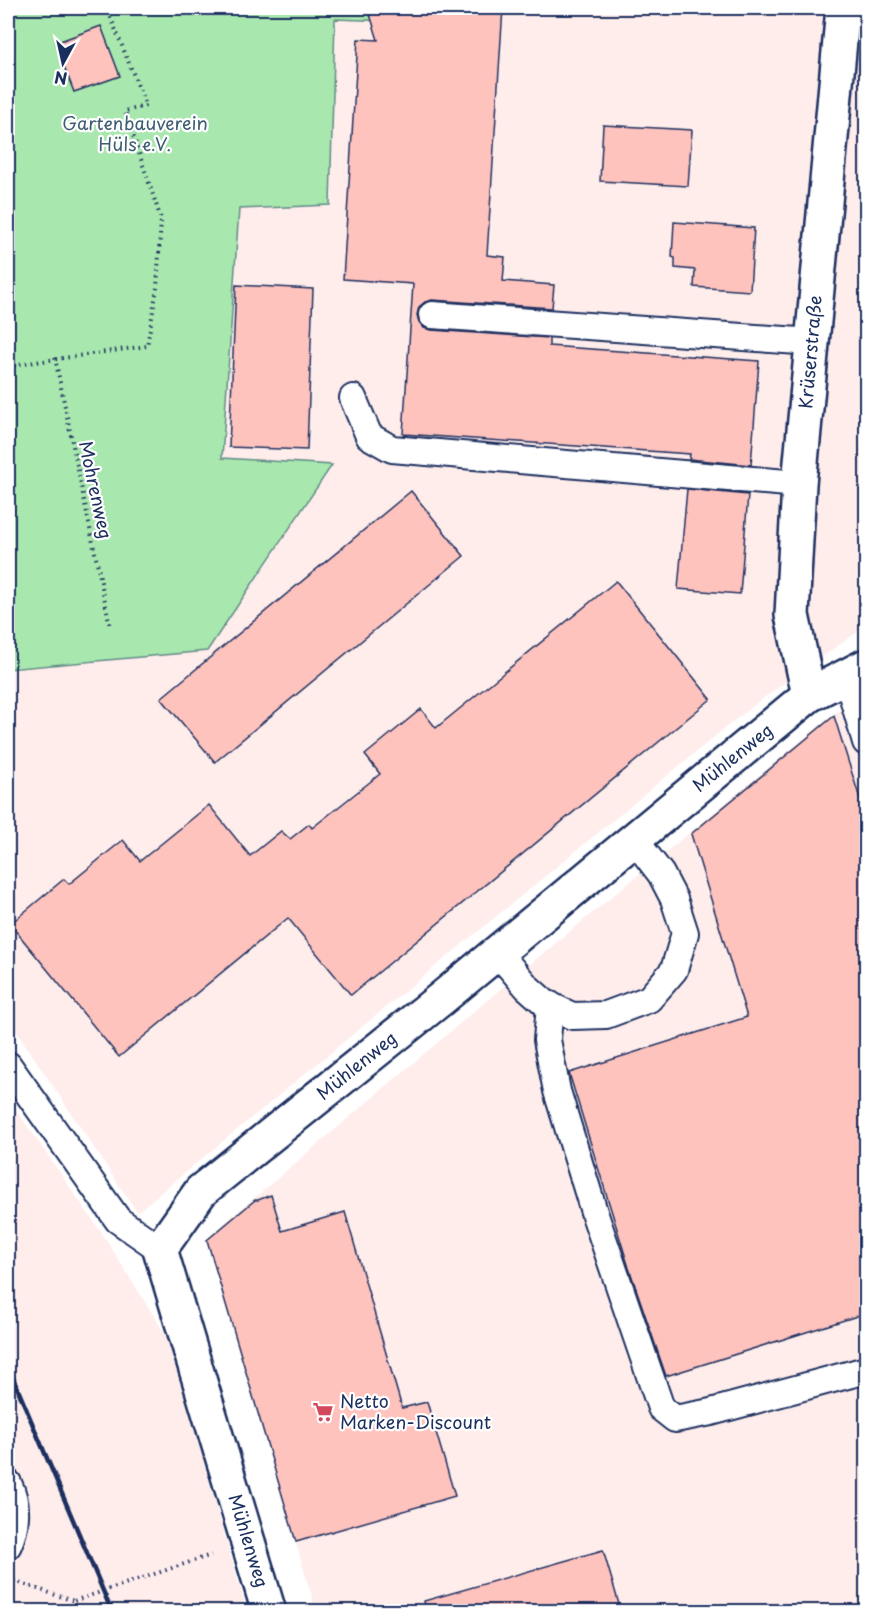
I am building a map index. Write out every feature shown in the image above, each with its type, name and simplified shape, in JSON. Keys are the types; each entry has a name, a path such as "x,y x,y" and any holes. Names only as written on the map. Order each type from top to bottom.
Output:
{"street":[{"name":"Krüserstraße","path":"809,695 792,615 799,484 843,8"},
{"name":"Mühlenweg","path":"269,1611 160,1249 201,1191 497,952 809,695 857,672"}],"lane":[{"path":"432,315 813,342"},
{"path":"353,398 369,436 392,449 799,484"},
{"path":"857,672 867,742"},
{"path":"497,952 527,987 549,1005 572,1016 606,1015 649,999 674,970 685,933 674,899 661,874 634,839"},
{"path":"549,1005 547,1040 557,1091 595,1215 661,1408 675,1419 722,1409 867,1370"},
{"path":"8,1065 118,1220 160,1249"},
{"path":"8,1483 16,1518 8,1545"}],"path":[{"path":"8,366 147,346 157,288 161,219 124,111 146,106 108,8"},
{"name":"Mohrenweg","path":"55,358 110,626"},
{"path":"8,1579 74,1601 248,1542"},
{"path":"70,1611 74,1601"}],"shaded area":[{"path":"419,8 866,8 866,626 730,724 137,1212 8,1019 8,669 207,651 331,466 221,459 239,209 330,204 335,19 415,22"},
{"path":"866,690 866,1611 316,1611 206,1239 517,975 831,716"},
{"path":"8,1098 105,1238 167,1337 247,1611 8,1611"}],"green space":[{"name":"Gartenbauverein Hüls e.V.","path":"8,8 419,8 415,22 335,19 330,205 239,209 222,458 332,465 207,651 8,669"}],"building":[{"path":"368,8 503,8 487,255 505,257 503,281 554,285 552,308 432,300 425,302 419,307 417,315 424,328 549,338 549,346 759,361 751,465 689,459 690,454 403,434 413,284 343,279 358,39 378,40"},
{"path":"101,26 120,76 74,92 55,43"},
{"path":"603,125 692,130 688,186 600,181"},
{"path":"674,222 754,228 750,291 694,287 695,270 675,268 675,258 672,257"},
{"path":"236,285 313,289 307,450 229,447"},
{"path":"687,489 748,495 740,594 678,589"},
{"path":"411,491 464,556 215,762 161,698"},
{"path":"616,581 711,699 351,995 288,918 119,1057 10,924 64,879 69,884 123,840 140,861 209,805 250,856 281,831 290,839 309,824 312,828 380,774 365,755 421,709 436,728"},
{"path":"834,716 867,821 867,1313 666,1376 629,1268 569,1073 747,1017 691,834"},
{"path":"271,1195 282,1231 345,1212 402,1408 427,1402 455,1496 296,1542 207,1240 255,1200"},
{"path":"603,1550 621,1611 426,1611 424,1601"}],"railway":[{"path":"8,1366 112,1612"}],"place":[{"name":"Netto Marken-Discount","path":"323,1412"}]}
